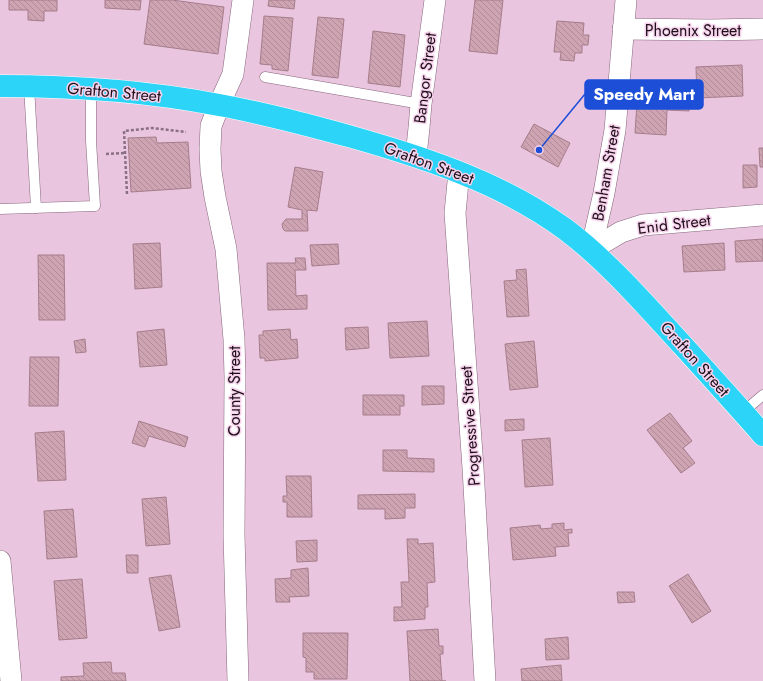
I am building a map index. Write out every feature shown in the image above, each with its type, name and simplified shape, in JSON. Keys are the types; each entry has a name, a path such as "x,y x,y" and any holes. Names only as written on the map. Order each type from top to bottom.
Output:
{"highway":[{"name":"Grafton Street","path":"0,86 91,89 142,94 218,105 294,121 370,142 416,156 459,172 504,192 535,209 564,228 591,250 638,296 762,431"}],"street":[{"name":"County Street","path":"238,681 234,535 234,339 226,249 215,197 211,171 210,148 211,126 218,105 233,74 243,0"},
{"name":"Bangor Street","path":"416,156 421,104 435,0"},
{"name":"Benham Street","path":"591,250 604,193 615,130 626,0"},
{"name":"Phoenix Street","path":"623,29 763,29"},
{"name":"Progressive Street","path":"459,172 455,213 473,468 485,681"},
{"name":"Enid Street","path":"591,250 621,232 644,225 763,215"},
{"path":"0,561 11,681"}],"lane":[{"path":"265,77 421,104"},
{"path":"29,86 36,208"},
{"path":"0,209 94,206 91,148 91,89"},
{"path":"743,412 763,395"}],"path":[{"path":"127,194 124,130 152,128 186,132"}],"building":[{"path":"9,0 57,0 57,11 44,11 44,21 28,20 28,10 9,10"},
{"path":"105,0 141,0 140,10 105,8"},
{"path":"150,0 172,0 224,7 218,54 144,44"},
{"path":"269,0 295,0 294,9 268,6"},
{"path":"475,0 503,0 497,54 469,51"},
{"path":"264,16 293,18 288,71 272,69 272,65 260,64"},
{"path":"318,17 344,19 338,78 312,75"},
{"path":"557,21 584,23 583,35 589,35 588,45 582,45 582,53 575,53 574,61 560,60 561,52 554,52"},
{"path":"373,31 405,35 400,87 368,83"},
{"path":"742,65 743,96 697,98 696,67"},
{"path":"638,87 690,91 689,111 667,110 666,135 635,133"},
{"path":"534,124 570,143 558,167 521,147"},
{"path":"156,137 157,143 188,142 191,188 131,192 128,138"},
{"path":"759,148 763,148 763,167 760,167"},
{"path":"743,165 757,165 757,187 743,188"},
{"path":"295,167 323,172 317,211 307,210 308,231 285,231 283,229 282,224 286,219 302,219 302,210 288,207"},
{"path":"763,239 763,261 736,262 735,241"},
{"path":"160,243 162,287 135,289 133,244"},
{"path":"724,243 725,270 684,272 682,246"},
{"path":"338,244 339,264 312,266 310,245"},
{"path":"38,255 64,255 65,320 39,320"},
{"path":"295,258 305,258 306,270 295,270 296,296 307,295 307,309 268,310 267,263 296,263"},
{"path":"526,269 529,316 507,317 504,281 517,280 516,270"},
{"path":"427,321 429,356 390,358 388,323"},
{"path":"368,327 369,348 346,350 345,328"},
{"path":"164,329 167,365 140,367 137,332"},
{"path":"290,329 291,340 297,339 298,358 265,361 265,358 260,358 259,335 263,335 263,331"},
{"path":"85,339 86,352 76,353 74,341"},
{"path":"534,341 538,387 510,390 505,344"},
{"path":"30,357 59,357 58,406 29,406"},
{"path":"422,386 444,386 444,404 422,405"},
{"path":"363,395 404,395 404,406 400,406 400,415 363,415"},
{"path":"670,413 692,441 683,448 695,463 681,473 647,430"},
{"path":"524,419 524,430 505,431 505,420"},
{"path":"139,421 188,437 185,447 149,436 145,447 132,443"},
{"path":"64,431 66,480 38,481 35,433"},
{"path":"550,438 553,485 525,487 522,440"},
{"path":"383,450 407,450 407,458 434,459 434,472 383,471"},
{"path":"286,476 311,476 312,517 287,517 287,502 283,502 283,496 287,496"},
{"path":"415,494 415,508 405,508 405,518 385,519 385,509 358,509 358,495"},
{"path":"166,497 170,544 146,546 142,499"},
{"path":"73,509 77,557 47,559 44,511"},
{"path":"564,523 564,530 572,529 572,533 568,533 569,546 555,547 556,556 513,560 510,528 540,525 541,529 552,528 552,524"},
{"path":"407,539 418,539 418,544 433,543 435,582 427,583 428,607 425,607 425,619 394,621 394,607 402,607 401,582 409,582"},
{"path":"317,540 317,561 297,562 296,541"},
{"path":"126,555 138,555 138,573 127,573"},
{"path":"308,568 309,596 289,597 290,602 276,602 275,579 291,578 291,570"},
{"path":"688,574 711,611 692,623 669,586"},
{"path":"171,575 180,627 159,631 149,578"},
{"path":"82,579 87,638 59,640 54,581"},
{"path":"617,592 634,592 635,602 618,603"},
{"path":"438,629 439,646 443,646 443,654 440,654 442,681 410,681 407,631"},
{"path":"303,633 348,633 347,679 314,679 314,672 306,672 306,658 303,657"},
{"path":"568,637 569,659 546,660 545,639"},
{"path":"111,662 112,673 125,673 126,681 61,681 61,677 84,676 83,663"},
{"path":"561,665 562,681 522,681 521,669"}],"place":[{"name":"Speedy Mart","path":"539,150"}]}
